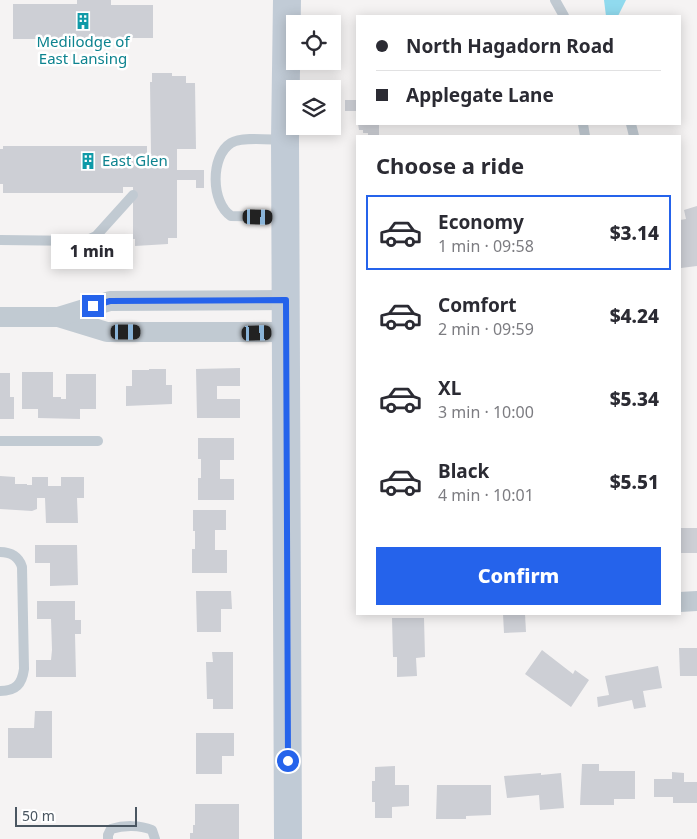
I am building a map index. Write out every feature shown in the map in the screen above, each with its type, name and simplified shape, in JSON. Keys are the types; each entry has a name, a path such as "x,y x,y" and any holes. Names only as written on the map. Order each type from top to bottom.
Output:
{"street":[{"path":"287,0 285,140 288,839"},
{"path":"58,317 110,301 286,300"},
{"path":"0,317 58,317 107,332 286,332"},
{"path":"681,602 697,601"}],"lane":[{"path":"555,0 563,15"},
{"path":"285,140 239,140 232,142 225,147 219,158 216,188 218,199 225,212 230,216 286,218"},
{"path":"0,240 85,241 96,236 133,195"},
{"path":"0,441 98,441"},
{"path":"0,552 14,555 20,561 22,568 24,669 20,685 14,689 0,691"},
{"path":"108,839 111,829 127,826 144,827 152,830 155,839"}],"water":[{"path":"604,0 626,0 618,15 606,15"}],"building":[{"name":"Medilodge of East Lansing","path":"77,0 111,0 111,5 153,5 153,38 112,38 112,44 78,44 78,39 13,39 13,4 77,4"},
{"name":"East Glen","path":"152,73 172,73 172,76 186,76 186,83 195,83 196,149 177,149 177,170 204,170 204,188 196,188 196,180 177,180 177,238 168,238 168,244 135,246 135,239 133,239 133,187 123,187 123,193 3,193 3,184 0,184 0,149 3,149 3,146 147,146 147,153 151,153 150,82 152,82"},
{"path":"345,100 356,100 356,111 345,111"},
{"path":"358,125 379,125 379,135 368,135 368,133 363,133 363,130 359,130"},
{"path":"697,206 697,266 681,268 681,220 686,219 684,210"},
{"path":"240,368 240,386 217,386 217,399 240,399 240,418 197,418 196,369"},
{"path":"166,369 166,385 172,385 172,404 126,406 126,386 132,386 132,370"},
{"path":"22,372 53,372 53,397 61,397 61,399 66,399 66,374 96,374 96,409 80,409 80,419 38,418 38,409 22,409"},
{"path":"0,373 10,373 10,397 14,397 14,419 0,419"},
{"path":"198,438 234,438 234,460 220,460 220,479 234,479 234,500 198,500 198,478 201,478 201,459 198,459"},
{"path":"0,476 15,477 15,484 27,485 32,485 32,477 48,477 48,486 61,486 61,477 84,477 84,498 77,498 78,523 46,523 45,498 37,498 37,509 32,511 0,509"},
{"path":"193,510 226,510 226,530 215,530 215,550 227,550 227,573 192,573 192,549 195,549"},
{"path":"681,528 697,528 697,553 681,553"},
{"path":"35,545 77,545 78,585 50,586 50,563 35,563"},
{"path":"196,591 231,591 232,609 221,609 221,632 197,632"},
{"path":"37,601 75,601 75,620 81,620 81,634 75,634 76,677 36,677 36,660 51,660 52,650 51,619 37,619"},
{"path":"503,615 525,615 526,632 504,633"},
{"path":"392,618 424,618 425,657 416,658 417,676 397,677 397,657 393,657"},
{"path":"679,648 697,648 697,676 680,676"},
{"path":"542,650 573,674 575,670 589,680 571,707 525,674"},
{"path":"212,652 233,652 233,709 213,709 213,699 207,699 206,662 213,662"},
{"path":"658,666 662,688 643,691 646,707 634,709 632,700 598,707 597,697 609,695 605,676"},
{"path":"35,711 52,711 52,758 8,758 8,728 34,728"},
{"path":"196,733 234,733 234,756 222,756 222,774 196,774"},
{"path":"582,764 599,764 599,771 635,771 635,799 614,799 614,805 580,805"},
{"path":"395,766 395,785 409,785 409,806 392,807 392,818 375,818 375,802 372,802 372,781 375,781 375,767"},
{"path":"672,772 684,773 684,782 697,782 697,803 673,803 673,797 654,797 654,779 672,779"},
{"path":"541,773 541,775 561,773 564,808 540,810 539,795 507,798 504,776"},
{"path":"437,785 491,785 491,815 466,816 466,819 436,819"},
{"path":"195,804 239,804 239,839 190,839 190,833 193,833 193,825 195,825"}],"place":[{"name":"Medilodge of East Lansing","path":"83,21"},
{"name":"East Glen","path":"88,161"}],"route":[{"path":"93,306 110,301 286,300 288,761"}]}
